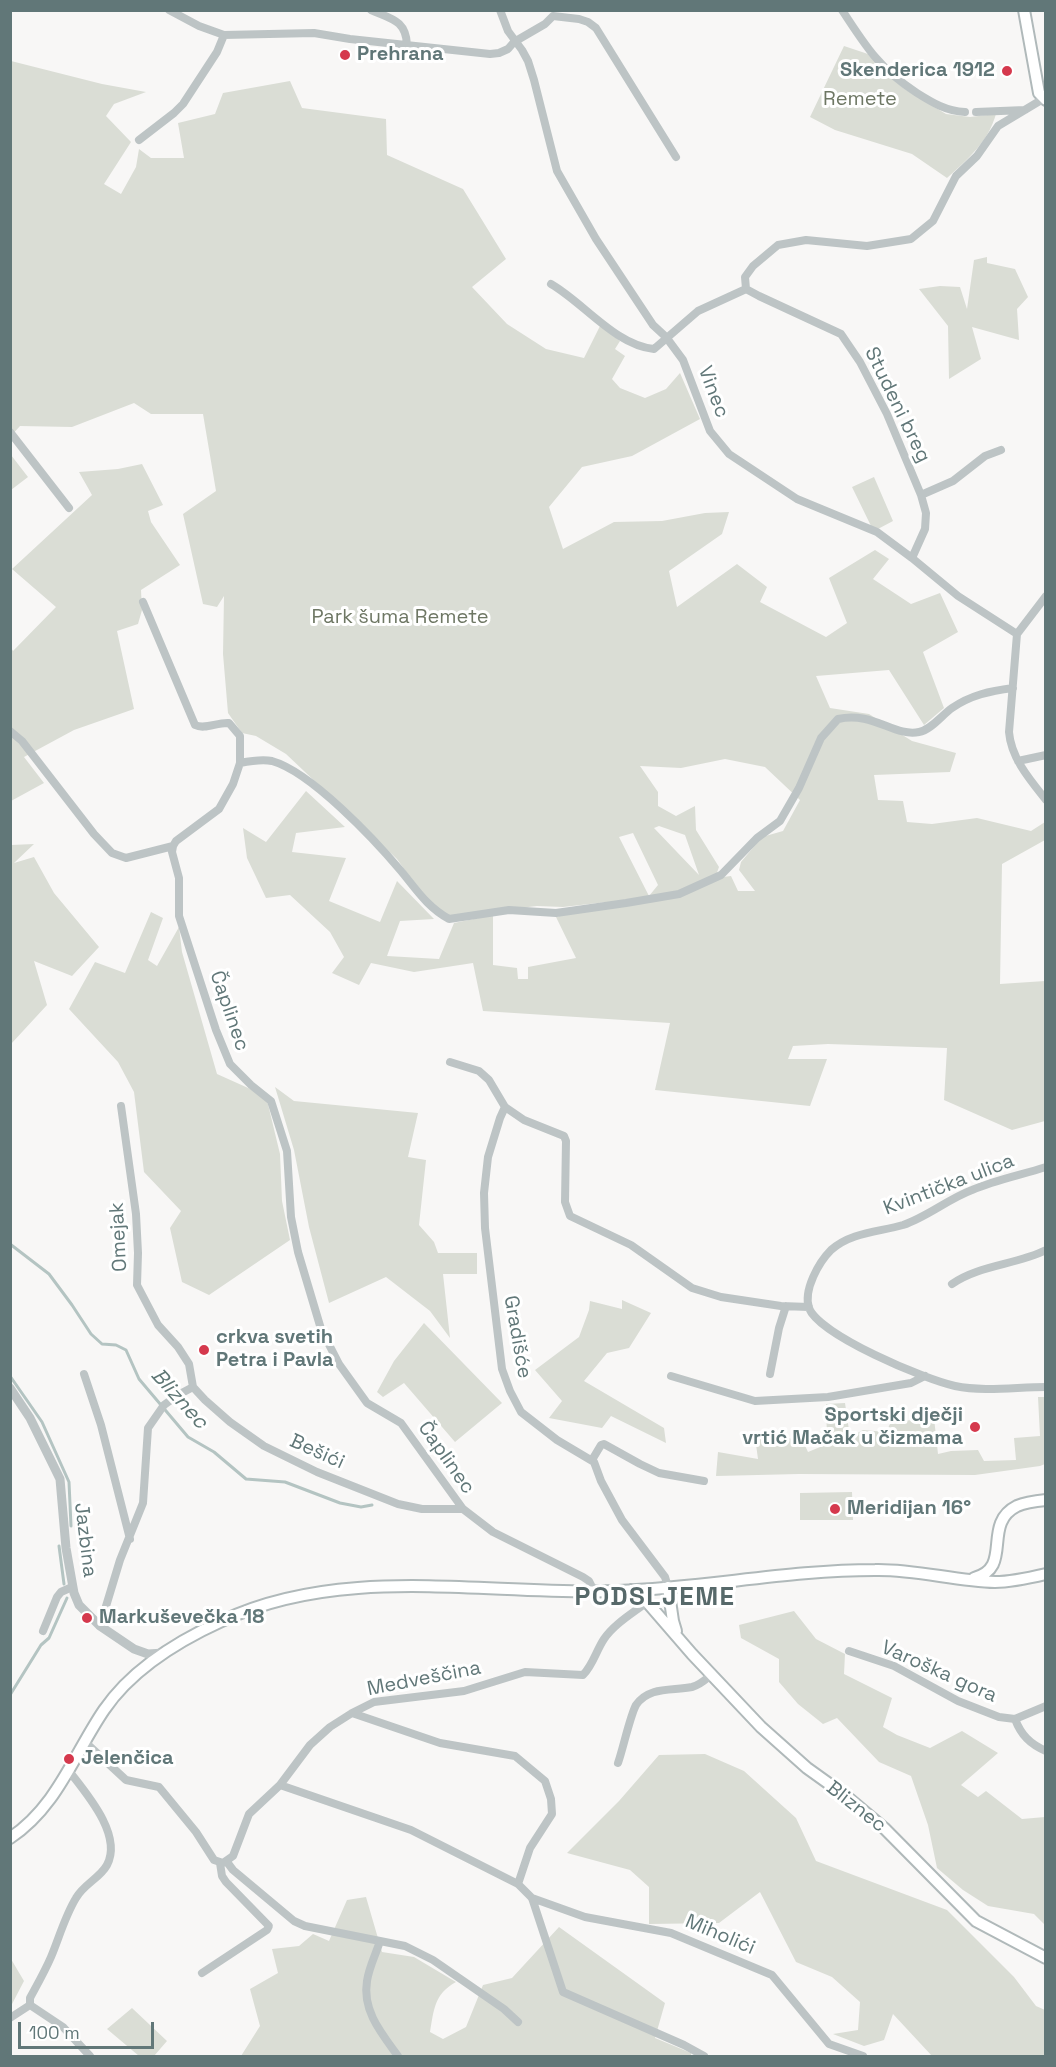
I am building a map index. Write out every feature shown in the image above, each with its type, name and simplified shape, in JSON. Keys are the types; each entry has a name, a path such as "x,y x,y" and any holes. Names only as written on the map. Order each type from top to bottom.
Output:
{"main road":[{"path":"1024,10 1038,93 1044,100"},
{"path":"1007,1581 996,1572 995,1560 997,1533 1004,1518 1017,1506 1046,1500"},
{"path":"970,1579 986,1574 993,1567 995,1560"},
{"path":"10,1838 47,1805 110,1702 137,1673 165,1653 222,1621 256,1607 311,1594 398,1585 594,1591 631,1590 744,1578 874,1569 1007,1581 1046,1574"},
{"name":"Bliznec","path":"668,1587 673,1622 680,1639"},
{"name":"Bliznec","path":"631,1590 647,1602 711,1675 761,1727 807,1768 846,1796 884,1828 976,1921 1046,1958"}],"street":[{"path":"169,10 200,26 225,35 314,33 490,54 508,49 514,42 545,24 554,13 588,22 596,28 676,157"},
{"path":"371,10 401,25 405,30 407,45"},
{"name":"Vinec","path":"501,10 508,31 522,50 534,80 557,171 578,209 653,325 666,337 683,360 710,430 729,454 797,499 877,532 958,596 1017,634"},
{"path":"842,10 870,51 893,76 934,104 954,112 965,112"},
{"path":"139,140 174,113 187,98 217,52 225,35"},
{"path":"550,284 566,292 627,341 654,349 698,311 746,289 745,277 753,266 778,244 806,240 867,246 910,239 933,221 956,176 977,156 998,126 1044,100"},
{"path":"976,112 1026,110"},
{"name":"Studeni breg","path":"746,289 841,334 860,362 887,414 921,495 927,522 912,558"},
{"path":"10,432 69,508"},
{"path":"921,495 953,481 984,456 1000,450"},
{"path":"1046,596 1017,634 1009,732 1010,742 1018,761 1046,800"},
{"path":"10,731 22,741 102,844 119,857 126,858 173,846 176,841 219,809 240,762 240,736 229,723 222,722 201,728 195,725 143,602"},
{"path":"240,762 270,761 307,779 356,823 401,871 421,897 441,915 449,918 509,910 556,913 679,894 721,876 757,838 780,820 800,788 821,738 838,719 858,716 902,731 920,732 952,708 976,694 1013,688"},
{"path":"1018,761 1046,755"},
{"name":"Čaplinec","path":"173,846 172,852 179,878 179,916 216,1030 230,1064 271,1101 287,1151 291,1217 298,1252 321,1329 339,1364 367,1403 401,1423 463,1509"},
{"path":"450,1062 479,1071 489,1080 505,1107 524,1120 564,1136 566,1141 565,1202 570,1216 631,1245 692,1288 721,1298 809,1307 819,1321 849,1342 925,1376 957,1386 969,1388 1046,1387"},
{"name":"Omejak","path":"121,1106 136,1214 137,1285 158,1325 178,1347 189,1364 193,1388"},
{"name":"Gradišće","path":"505,1107 488,1157 484,1193 485,1228 502,1369 521,1412 557,1440 592,1460"},
{"name":"Kvintička ulica","path":"809,1307 809,1295 817,1271 832,1250 842,1242 864,1233 904,1224 972,1190 1046,1167"},
{"path":"952,1284 964,1276 1031,1258 1046,1250"},
{"path":"770,1374 778,1328 786,1306"},
{"path":"84,1374 101,1425 130,1539"},
{"path":"672,1376 754,1401 828,1397 911,1383 925,1376"},
{"name":"Jazbina","path":"10,1388 30,1418 60,1479 72,1587 80,1605 100,1626 134,1649 148,1654 165,1653"},
{"path":"100,1626 120,1560 143,1503 148,1428 161,1408 178,1395 193,1388"},
{"name":"Bešići","path":"193,1388 230,1422 264,1446 317,1472 398,1503 422,1509 463,1509"},
{"path":"668,1587 666,1579 622,1520 600,1481 592,1460 604,1444 659,1473 704,1481"},
{"path":"463,1509 493,1532 589,1581 594,1591"},
{"path":"43,1631 57,1597 61,1592 72,1587"},
{"name":"Medveščina","path":"223,1863 233,1856 249,1814 280,1785 310,1745 330,1727 352,1713 374,1702 464,1691 525,1672 583,1676 605,1638 647,1602"},
{"path":"134,1649 139,1659 137,1673"},
{"name":"Varoška gora","path":"849,1652 894,1666 981,1711 999,1717 1016,1719"},
{"path":"618,1763 634,1708 642,1698 653,1692 693,1687 711,1675"},
{"path":"1046,1706 1016,1719 1021,1732 1027,1739 1046,1751"},
{"name":"Medveščina","path":"352,1713 440,1743 515,1756 545,1781 552,1814 530,1848 518,1884"},
{"path":"85,1742 126,1780 159,1787 196,1832 214,1860 233,1870 294,1921 305,1926 405,1946 433,1960 504,2009 518,2022"},
{"path":"30,2005 30,1998 50,1960 75,1899 81,1890 101,1873 110,1857 108,1833 102,1816 69,1771"},
{"name":"Miholići","path":"280,1785 411,1830 518,1884 532,1898 585,1917 670,1933 772,1975 829,2044 863,2056"},
{"path":"202,1974 267,1930 269,1926 226,1882 223,1863"},
{"name":"Miholići","path":"532,1898 563,1992 704,2056"},
{"path":"380,1941 367,1980 366,1998 370,2015 398,2056"},
{"path":"10,2018 30,2005"},
{"path":"30,2005 63,2027 90,2056"}],"green space":[{"name":"Remete","path":"844,46 868,54 903,88 946,114 970,117 996,114 983,142 947,178 912,154 835,130 810,117"},
{"name":"Park šuma Remete","path":"11,61 102,84 146,92 114,104 106,116 131,142 104,184 121,194 136,167 139,149 151,158 184,158 178,123 215,114 223,93 290,81 302,108 386,119 387,155 463,189 506,259 472,287 507,324 546,349 584,358 600,326 620,341 615,349 625,356 612,379 620,388 645,398 666,389 680,373 700,419 632,456 582,467 549,507 563,549 614,522 662,521 705,513 729,512 722,534 669,571 677,607 737,564 767,587 760,602 826,637 847,623 829,578 875,550 889,559 873,579 911,604 940,593 958,632 923,652 944,708 924,725 889,670 816,676 830,708 869,714 912,741 956,753 950,772 874,775 878,800 903,801 907,822 932,824 977,818 1031,831 1045,822 1045,840 1002,864 1000,984 1045,981 1045,1121 1012,1130 944,1100 947,1048 828,1044 793,1046 788,1059 827,1059 810,1106 655,1090 670,1023 483,1011 473,963 414,972 371,963 359,985 332,973 344,957 330,932 290,895 266,898 247,858 243,828 266,842 306,791 345,827 296,833 292,852 346,858 329,901 380,922 397,881 434,919 400,921 387,956 439,959 454,923 493,915 493,965 517,968 518,979 528,979 528,967 576,958 556,917 607,902 563,907 537,906 452,916 433,910 397,859 286,754 256,736 242,733 228,713 223,654 224,596 217,607 203,604 183,514 216,491 203,414 151,414 134,403 72,427 20,426 11,436","holes":["725,759 765,767 800,800 783,831 762,837 741,862 739,870 755,891 738,891 731,876 715,878 719,867 696,830 695,806 676,816 658,806 658,792 640,766 681,768","659,826 685,835 699,875 654,828","633,833 658,885 649,896 619,837"]},
{"path":"987,257 987,263 1015,269 1028,297 1017,309 1019,340 972,327 981,359 949,379 948,326 919,289 940,286 960,287 967,309 974,260"},
{"path":"11,455 28,477 10,490"},
{"path":"142,464 163,505 148,511 151,522 180,565 141,590 142,610 138,624 117,631 134,709 74,730 24,757 44,783 11,801 10,646 13,651 56,607 12,569 92,495 79,472 118,469"},
{"path":"874,477 893,521 876,530 872,528 852,487"},
{"path":"34,844 14,863 34,857 54,893 99,947 72,976 34,961 47,1005 11,1044 11,845"},
{"path":"151,912 163,918 148,960 157,966 179,927 182,952 217,1074 266,1096 280,1154 282,1201 290,1240 209,1295 182,1282 170,1228 181,1211 144,1172 134,1092 118,1062 69,1009 95,962 125,973"},
{"path":"275,1087 294,1101 418,1113 408,1157 426,1160 419,1225 434,1242 438,1253 477,1253 477,1274 443,1274 450,1338 430,1311 386,1277 329,1303 309,1227 294,1150"},
{"path":"622,1300 651,1313 629,1348 607,1353 584,1381 664,1428 666,1443 611,1416 602,1428 549,1418 562,1401 535,1370 579,1337 590,1301 622,1309"},
{"path":"424,1323 502,1403 455,1442 404,1383 383,1397 377,1392 394,1361"},
{"path":"1038,1397 1046,1397 1045,1464 1040,1466 975,1475 716,1476 718,1452 758,1459 755,1437 802,1439 808,1452 825,1445 827,1438 826,1404 845,1403 850,1437 863,1430 886,1432 891,1422 934,1418 938,1454 978,1450 984,1461 1016,1460 1014,1438 1040,1436"},
{"path":"852,1492 853,1520 800,1520 800,1493"},
{"path":"794,1611 816,1639 845,1654 844,1674 892,1698 883,1727 930,1748 962,1731 998,1753 961,1785 978,1797 986,1791 1022,1819 1045,1817 1045,1925 1034,1914 988,1906 963,1890 937,1868 928,1825 911,1776 879,1762 837,1718 823,1724 798,1704 779,1682 779,1659 741,1638 739,1625"},
{"path":"705,1754 744,1771 796,1818 816,1861 947,1910 1014,1977 1036,2006 1045,2010 1045,2056 932,2056 893,2014 884,2040 864,2046 833,2034 858,2030 860,2002 832,1977 796,1962 760,1892 719,1923 649,1924 649,1887 630,1870 567,1853 619,1801 659,1755"},
{"path":"366,1897 382,1952 414,1957 456,1982 439,1997 434,2010 430,2032 443,2039 466,2027 483,1985 512,1978 559,1927 665,2003 655,2038 691,2053 691,2056 241,2056 260,2026 250,1989 278,1973 272,1949 299,1946 313,1934 329,1941 347,1900"},
{"path":"11,1959 24,1981 11,2006"},
{"path":"132,2008 167,2041 154,2056 139,2056 107,2029"}],"waterway":[{"name":"Bliznec","path":"10,1244 49,1274 91,1334 102,1344 116,1345 126,1350 139,1379 188,1437 214,1452 246,1479 285,1482 340,1503 361,1507 372,1505"},
{"path":"10,1376 42,1422 69,1482 71,1526"},
{"path":"59,1546 64,1584"},
{"path":"10,1695 41,1645 49,1638 67,1598"}],"place":[{"name":"Prehrana","path":"345,55"},
{"name":"Skenderica 1912","path":"1007,71"},
{"name":"crkva svetih Petra i Pavla","path":"204,1350"},
{"name":"Sportski dječji vrtić Mačak u čizmama","path":"975,1427"},
{"name":"Meridijan 16°","path":"835,1509"},
{"name":"Markuševečka 18","path":"87,1618"},
{"name":"Jelenčica","path":"69,1759"}],"district":[{"name":"PODSLJEME","path":"655,1598"}]}
